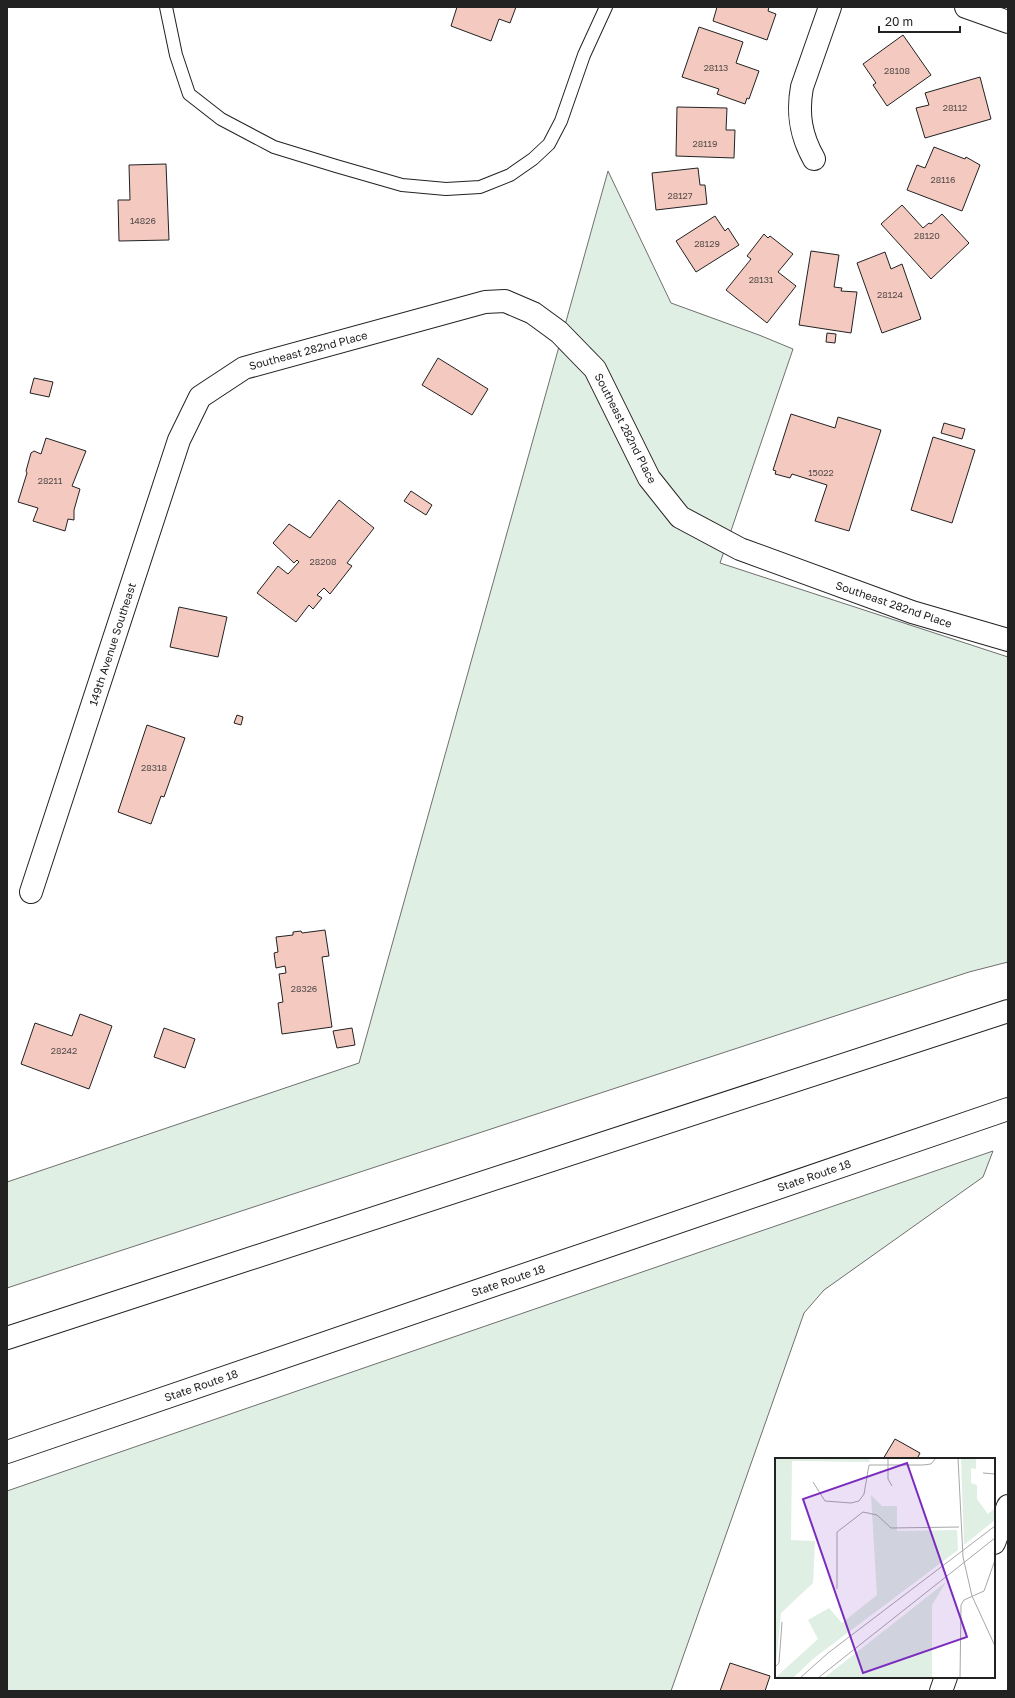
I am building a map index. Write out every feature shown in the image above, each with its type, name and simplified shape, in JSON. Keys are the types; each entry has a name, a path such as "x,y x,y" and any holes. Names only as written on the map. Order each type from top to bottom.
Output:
{"main road":[{"path":"814,159 806,145 801,130 800,100 802,87 830,7"},
{"path":"966,7 1008,22"},
{"name":"Southeast 282nd Place","path":"200,397 244,368 485,302 504,301 533,313 559,332 595,369 649,478 680,518 740,549 912,612 1008,640"},
{"name":"149th Avenue Southeast","path":"31,892 179,440 200,397"},
{"path":"7,1338 1008,1011"},
{"name":"State Route 18","path":"7,1452 1008,1109"},
{"path":"995,1540 1008,1506"},
{"path":"942,1691 946,1678"}],"lane":[{"path":"166,7 176,55 189,94 221,119 274,147 402,185 446,189 480,187 510,175 533,159 549,144 561,121 584,55 606,7"}],"green space":[{"path":"608,171 671,303 793,349 720,563 1008,657 1008,962 969,972 7,1288 7,1182 359,1063"},
{"path":"993,1151 983,1177 824,1290 804,1313 671,1691 7,1691 7,1491"}],"building":[{"path":"457,7 516,7 510,23 499,19 491,41 451,26"},
{"path":"717,7 769,7 768,11 776,14 767,40 713,21"},
{"path":"699,27 743,42 736,63 759,71 749,99 747,98 745,104 717,94 719,89 682,77"},
{"path":"903,35 931,75 887,106 873,85 876,83 863,64"},
{"path":"980,77 991,119 925,138 916,108 929,105 925,93"},
{"path":"677,107 727,108 726,130 735,130 734,158 676,156"},
{"path":"934,147 965,159 966,157 980,165 962,211 907,190 917,165 925,168"},
{"path":"166,164 169,240 119,241 118,200 130,200 129,165"},
{"path":"698,168 700,185 705,185 707,204 656,210 652,173"},
{"path":"902,205 923,228 929,223 931,224 942,214 969,243 931,279 881,224"},
{"path":"715,216 725,231 728,228 739,245 696,272 676,241"},
{"path":"764,234 768,238 770,236 793,254 778,272 796,286 767,323 726,290 751,259 747,256"},
{"path":"811,251 839,255 834,287 842,288 841,291 857,292 851,333 799,325"},
{"path":"885,252 891,269 902,264 921,319 882,333 857,263"},
{"path":"827,333 836,334 835,343 826,342"},
{"path":"438,358 488,389 472,415 422,385"},
{"path":"34,378 53,382 49,397 30,393"},
{"path":"791,414 835,428 838,417 881,430 849,531 815,521 827,485 792,474 790,478 775,474 776,471 773,470"},
{"path":"944,423 965,429 962,439 941,433"},
{"path":"933,437 975,450 952,523 911,510"},
{"path":"46,438 86,451 72,486 80,489 74,510 74,520 68,519 65,531 33,521 38,508 18,502 27,473 26,471 31,453 34,451 41,454"},
{"path":"411,491 432,505 426,515 404,501"},
{"path":"339,500 374,528 347,563 352,566 330,594 324,588 317,595 322,598 313,609 309,605 296,622 257,593 278,566 288,574 299,562 297,560 294,563 273,543 289,524 310,538"},
{"path":"179,607 227,617 218,657 170,647"},
{"path":"237,715 243,717 241,725 234,723"},
{"path":"147,725 185,738 164,797 161,796 151,824 118,812"},
{"path":"325,930 329,956 322,957 332,1027 282,1034 278,1003 283,1002 279,974 286,973 285,966 276,968 274,953 278,952 276,937 293,935 293,932 301,931 302,933"},
{"path":"80,1014 112,1026 89,1089 21,1064 35,1023 72,1036"},
{"path":"164,1028 195,1039 185,1068 154,1057"},
{"path":"352,1028 355,1045 337,1048 333,1031"},
{"path":"895,1439 920,1453 918,1458 884,1458"},
{"path":"730,1663 770,1676 765,1691 720,1691"}]}
